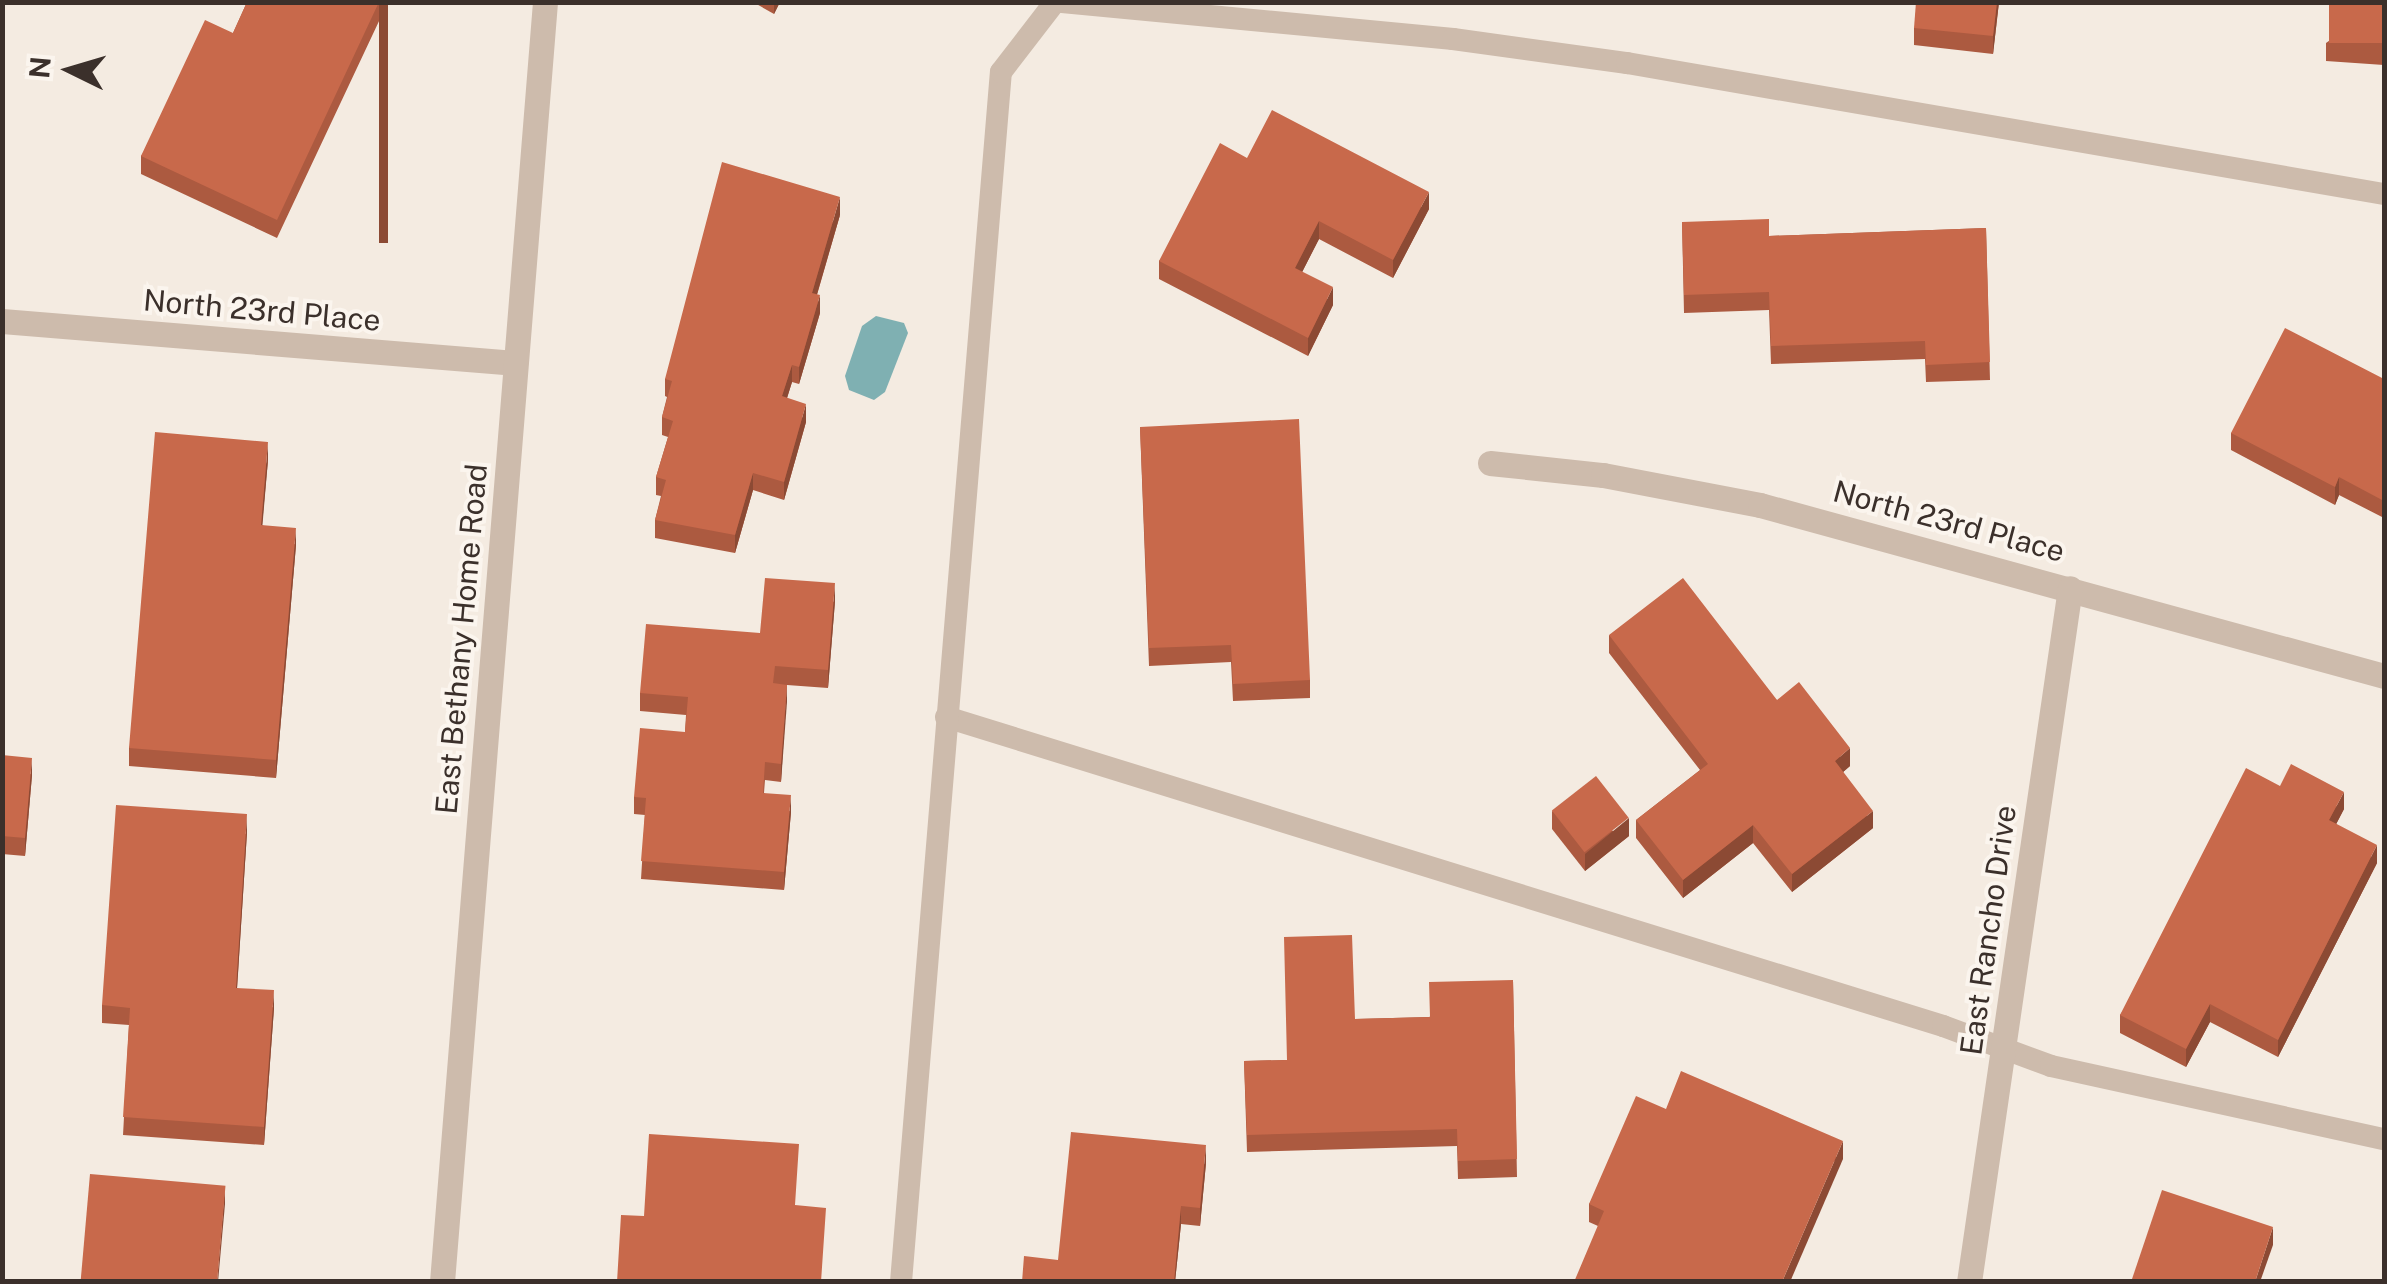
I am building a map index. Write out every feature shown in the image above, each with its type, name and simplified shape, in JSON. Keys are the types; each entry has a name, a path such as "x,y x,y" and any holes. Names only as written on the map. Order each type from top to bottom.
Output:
{"street":[{"name":"East Bethany Home Road","path":"442,1282 545,2"},
{"name":"North 23rd Place","path":"2,321 516,363"},
{"name":"North 23rd Place","path":"1490,463 1603,475 1760,505 2384,676"},
{"name":"East Rancho Drive","path":"1969,1282 2070,588"}],"lane":[{"path":"900,1282 1001,72 1059,2 1453,39 1628,63 2384,194"},
{"path":"946,717 2004,1048 2050,1066 2384,1139"}],"water":[{"path":"876,316 904,323 908,333 885,392 874,400 849,390 845,376 862,326"}],"building":[{"path":"247,2 379,2 277,220 141,156 205,20 233,33"},
{"path":"1916,2 1997,2 1993,36 1914,28"},
{"path":"2329,2 2384,2 2384,43 2329,43"},
{"path":"1272,110 1429,192 1393,260 1319,221 1295,268 1333,287 1308,338 1159,261 1220,143 1247,158"},
{"path":"722,162 840,197 812,293 820,295 799,367 792,365 782,396 806,404 784,482 753,473 735,535 655,520 666,480 656,477 673,421 662,417 672,381 665,379"},
{"path":"1769,219 1769,236 1986,228 1990,362 1926,365 1925,341 1771,346 1769,292 1684,295 1682,222"},
{"path":"2285,328 2384,379 2384,501 2339,477 2335,487 2231,433"},
{"path":"1299,419 1310,680 1233,684 1231,645 1149,648 1140,427"},
{"path":"155,432 268,442 261,525 296,528 276,760 129,748"},
{"path":"765,578 835,583 828,670 775,666 773,683 787,685 781,764 765,762 763,793 791,795 784,872 641,861 646,798 634,797 640,728 685,732 688,697 640,693 646,624 760,633"},
{"path":"1683,578 1777,700 1799,682 1850,748 1835,761 1873,811 1792,874 1753,825 1683,880 1636,820 1708,764 1609,635"},
{"path":"2,755 32,758 25,838 2,836"},
{"path":"2291,764 2344,792 2329,820 2377,845 2278,1040 2210,1004 2186,1049 2120,1015 2246,768 2280,786"},
{"path":"1596,776 1629,818 1585,852 1552,810"},
{"path":"116,805 247,814 236,988 274,990 264,1127 123,1117 130,1008 102,1005"},
{"path":"1352,935 1355,1019 1430,1017 1429,982 1513,980 1517,1159 1458,1161 1457,1129 1247,1135 1244,1061 1287,1060 1284,937"},
{"path":"1681,1071 1843,1141 1782,1282 1574,1282 1604,1211 1589,1204 1636,1096 1666,1109"},
{"path":"1071,1132 1206,1145 1200,1208 1181,1206 1174,1282 1022,1282 1024,1256 1058,1260"},
{"path":"649,1134 799,1144 795,1205 826,1208 821,1282 617,1282 621,1215 644,1216"},
{"path":"90,1174 225,1186 217,1282 81,1282"},
{"path":"2162,1190 2273,1227 2255,1282 2131,1282"}]}
